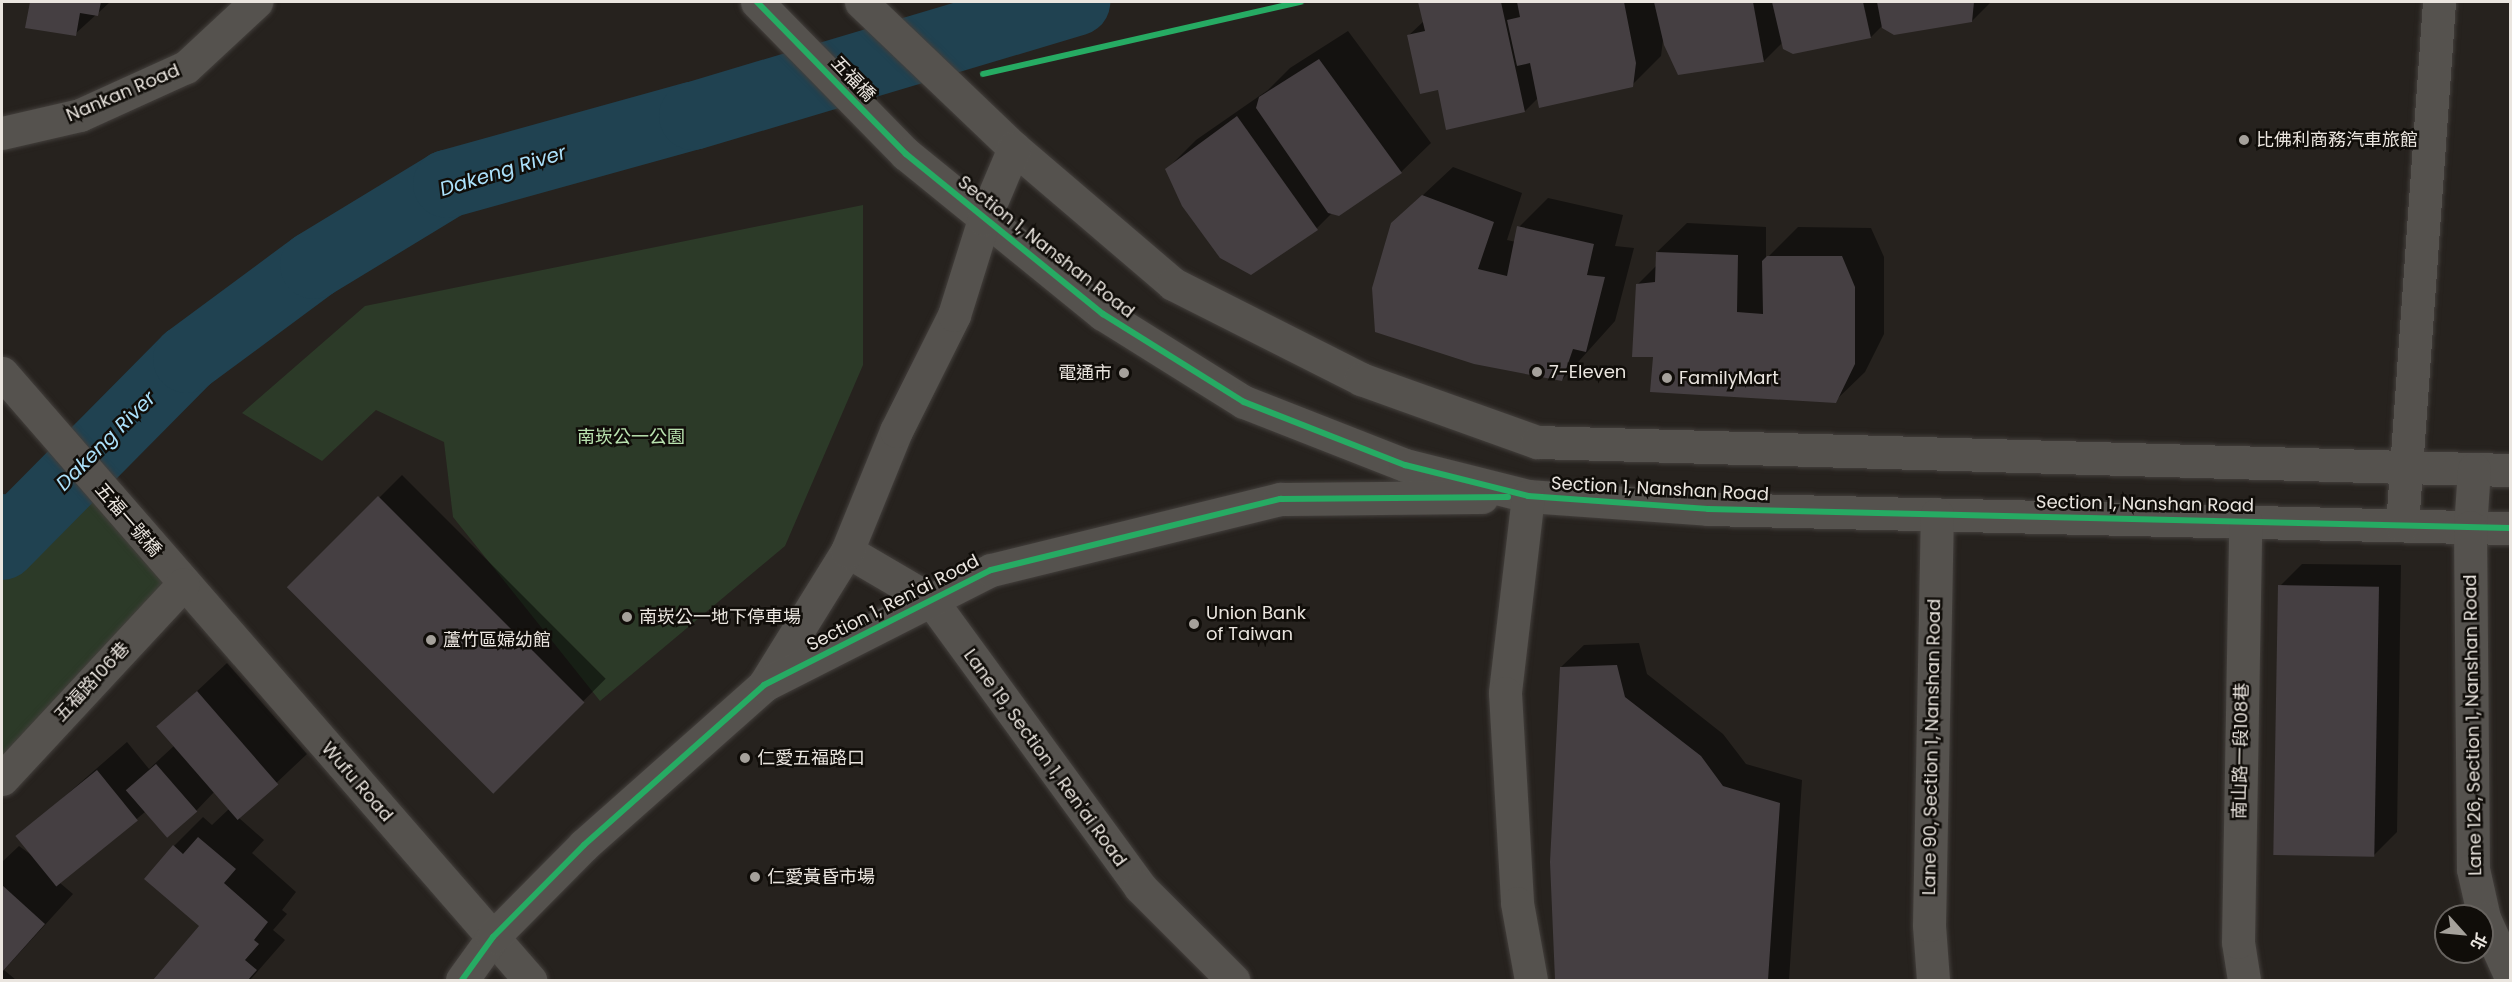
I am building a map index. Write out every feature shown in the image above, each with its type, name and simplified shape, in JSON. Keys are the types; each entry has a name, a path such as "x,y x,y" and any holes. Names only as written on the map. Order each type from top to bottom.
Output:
{"street":[{"name":"Nankan Road","path":"2,134 80,115 186,67 256,2"},
{"path":"862,2 1014,148 1173,284 1361,380 1537,442 2511,470"},
{"path":"2402,525 2439,2"},
{"name":"五福橋","path":"768,13 906,154"},
{"name":"Section 1, Ren'ai Road","path":"764,685 847,551 896,432 954,315 984,219 1014,148"},
{"name":"Section 1, Nanshan Road","path":"906,154 1103,314 1244,402 1405,465 1528,496 1708,509 2511,528"},
{"name":"五福一號橋","path":"2,373 183,584"},
{"name":"Lane 126, Section 1, Nanshan Road","path":"2474,469 2470,527 2473,869 2484,918 2511,975"},
{"path":"1528,496 1505,693 1517,903 1531,981"},
{"name":"Section 1, Ren'ai Road","path":"462,981 493,937 584,845 764,685 992,570 1280,499 1528,496"},
{"name":"Lane 90, Section 1, Nanshan Road","path":"1933,981 1929,926 1937,514"},
{"name":"南山路一段108巷","path":"2244,981 2238,942 2245,521"},
{"name":"Lane 19, Section 1, Ren'ai Road","path":"847,551 931,600 1140,888 1233,981"},
{"name":"五福路106巷","path":"2,779 183,584"},
{"name":"Wufu Road","path":"183,584 530,981"}],"green space":[{"name":"南崁公一公園","path":"863,205 863,365 785,546 600,701 453,517 444,442 376,410 322,461 242,413 365,306"},
{"path":"82,464 183,584 2,779 2,553"}],"building":[{"path":"30,2 101,2 98,16 80,13 76,36 25,28"},
{"path":"1418,2 1501,2 1525,112 1446,130 1438,90 1420,94 1407,35 1425,31"},
{"path":"1517,2 1624,2 1636,63 1633,87 1539,108 1530,63 1517,66 1507,20 1520,17"},
{"path":"1654,2 1753,2 1764,62 1678,75 1664,45"},
{"path":"1772,2 1863,2 1871,38 1793,54 1783,49"},
{"path":"1877,2 1974,2 1972,22 1894,35 1882,28"},
{"path":"1319,59 1402,173 1339,216 1328,213 1256,108 1259,97"},
{"path":"1237,116 1318,230 1251,275 1220,258 1182,206 1165,169"},
{"path":"1422,195 1494,222 1478,269 1507,276 1517,226 1594,244 1587,275 1605,277 1586,352 1573,349 1562,381 1474,364 1375,332 1372,288 1391,223"},
{"path":"1656,252 1738,255 1737,312 1763,314 1762,261 1767,256 1842,256 1855,287 1855,364 1836,403 1650,392 1653,357 1632,357 1636,284 1655,282"},
{"name":"蘆竹區婦幼館","path":"378,496 584,702 493,794 287,587"},
{"path":"2278,585 2379,587 2374,857 2273,855"},
{"path":"1617,665 1625,697 1701,756 1723,786 1780,803 1768,980 1555,980 1550,862 1560,667"},
{"path":"197,691 278,785 238,820 156,726"},
{"path":"156,764 197,812 167,838 126,790"},
{"path":"97,770 138,821 56,887 15,836"},
{"path":"198,837 236,869 224,883 268,922 254,940 259,944 245,960 257,970 248,980 153,980 199,926 144,879 173,845 183,854"},
{"path":"2,885 45,924 2,972"}],"waterway":[{"name":"Dakeng River","path":"2,546 187,359 314,265 447,184 693,116 1076,2"},
{"path":"2,499 44,503"}],"cycle path":[{"path":"757,2 906,154 1103,314 1244,402 1405,465 1528,496 1708,509 2510,528"},
{"path":"983,74 1301,2"},
{"path":"462,980 493,937 584,845 764,685 991,570 1280,499 1508,497"}],"place":[{"name":"比佛利商務汽車旅館","path":"2244,140"},
{"name":"7-Eleven","path":"1537,372"},
{"name":"電通市","path":"1124,373"},
{"name":"FamilyMart","path":"1667,378"},
{"name":"南崁公一地下停車場","path":"627,617"},
{"name":"Union Bank of Taiwan","path":"1194,624"},
{"name":"蘆竹區婦幼館","path":"431,640"},
{"name":"仁愛五福路口","path":"745,758"},
{"name":"仁愛黃昏市場","path":"755,877"}]}
